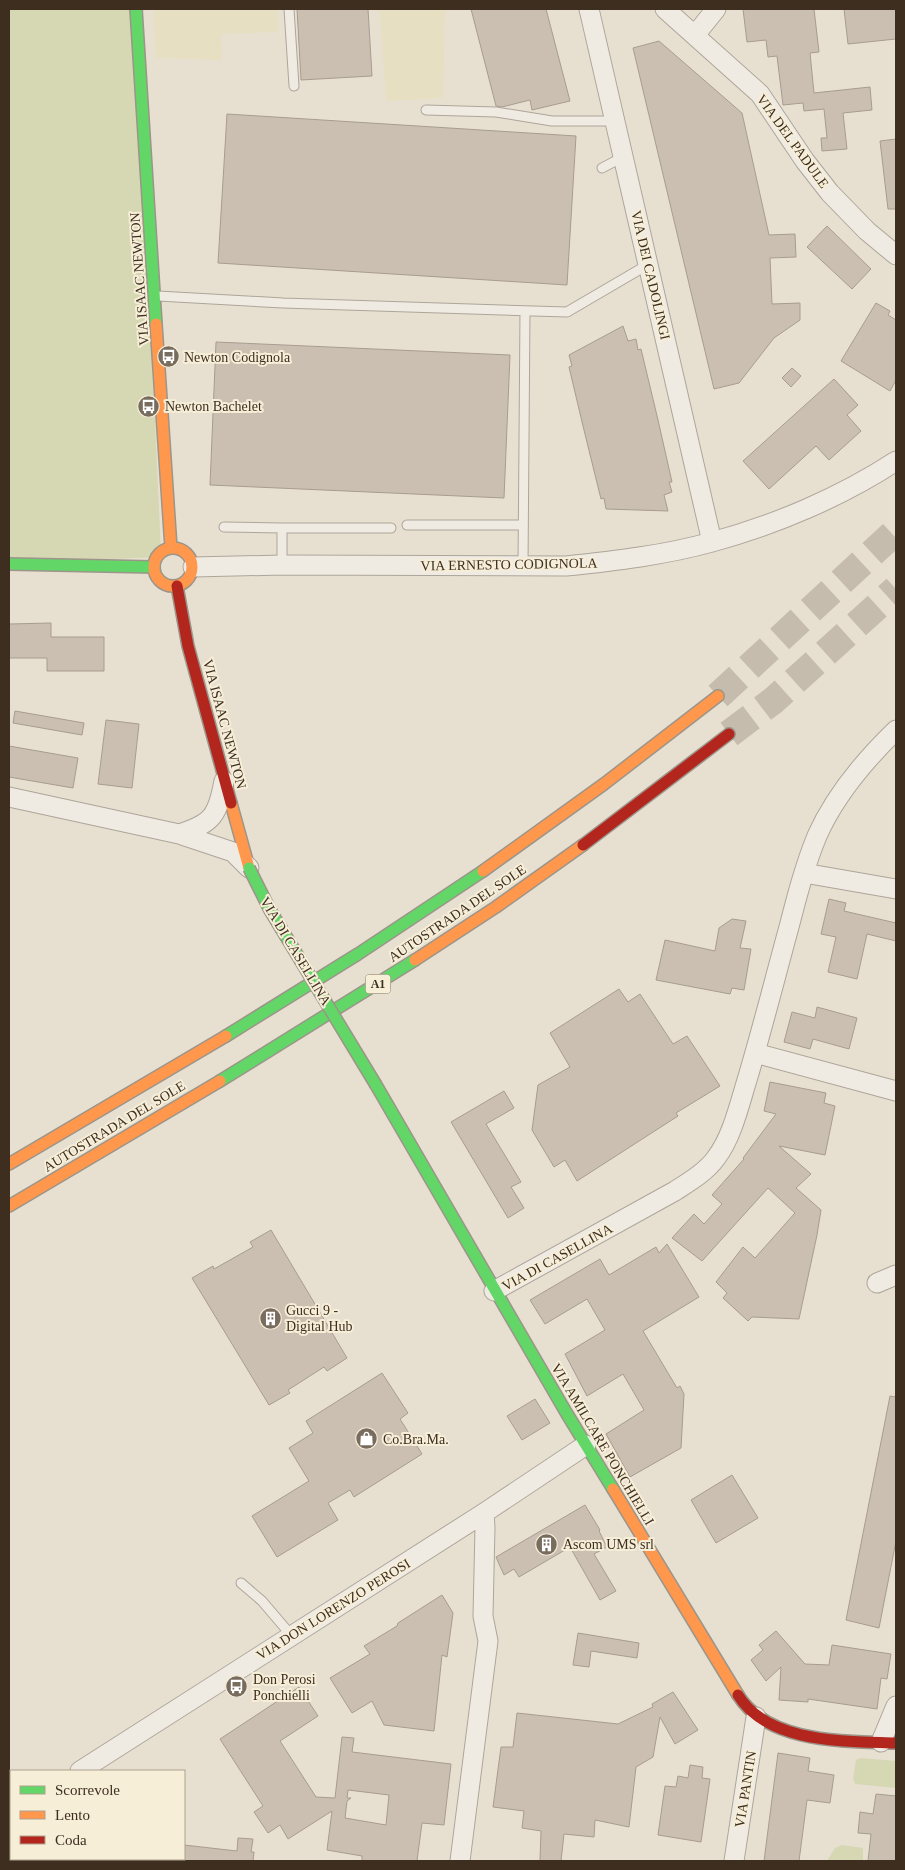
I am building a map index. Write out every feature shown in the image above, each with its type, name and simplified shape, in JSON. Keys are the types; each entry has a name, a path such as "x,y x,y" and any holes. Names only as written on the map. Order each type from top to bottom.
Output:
{"main road":[{"name":"VIA ISAAC NEWTON","path":"136,9 171,548"},
{"path":"171,548 186,552 192,560 193,567 188,580 177,586 168,586 161,582 156,575 154,567 159,554 171,548"},
{"path":"9,564 154,567"},
{"name":"VIA ISAAC NEWTON","path":"177,586 188,646 249,868"},
{"name":"AUTOSTRADA DEL SOLE","path":"9,1164 242,1026 414,918 583,800 718,696"},
{"name":"AUTOSTRADA DEL SOLE","path":"9,1206 347,1004 494,908 589,842 729,734"},
{"name":"VIA DI CASELLINA","path":"249,868 270,910 376,1086 494,1291"},
{"name":"VIA AMILCARE PONCHIELLI","path":"494,1291 738,1699 756,1717 795,1734 889,1743"}],"street":[{"name":"VIA DEI CADOLINGI","path":"589,9 712,542"},
{"name":"VIA DEL PADULE","path":"665,9 760,94 805,161 830,193 868,231 896,255"},
{"path":"695,34 716,9"},
{"name":"VIA ERNESTO CODIGNOLA","path":"193,567 282,565 566,566 611,562 712,542 766,524 832,497 876,474 896,461"},
{"name":"VIA DI CASELLINA","path":"494,1291 675,1192 709,1166 720,1152 732,1127 755,1053 804,873 817,836 834,803 860,768 896,730"},
{"path":"179,834 208,822 220,802 225,780"},
{"name":"VIA DI CASELLINA","path":"9,797 179,834 233,852 249,868"},
{"path":"804,873 896,889"},
{"path":"755,1053 896,1091"},
{"path":"878,1283 896,1275"},
{"name":"VIA DON LORENZO PEROSI","path":"82,1770 484,1513 586,1445"},
{"path":"460,1861 488,1641 483,1616 484,1513"},
{"path":"889,1743 896,1706"},
{"name":"VIA PANTIN","path":"734,1861 756,1717"}],"lane":[{"path":"289,9 294,86"},
{"path":"426,110 496,112 552,121 615,121"},
{"path":"602,168 623,157"},
{"path":"155,295 283,303 567,312 649,264"},
{"path":"523,566 524,311"},
{"path":"408,525 523,525"},
{"path":"224,527 391,528"},
{"path":"282,528 282,565"},
{"path":"241,1583 262,1601 291,1635"}],"shaded area":[{"path":"153,9 277,9 279,32 221,34 222,60 156,58"},
{"path":"380,9 445,9 443,98 386,101"}],"green space":[{"path":"9,9 136,9 161,552 157,557 9,564"},
{"path":"860,1758 896,1761 896,1788 855,1784 853,1779 856,1760"},
{"path":"842,1845 863,1848 863,1861 827,1861 835,1848"}],"building":[{"path":"297,9 368,9 372,76 301,80"},
{"path":"471,9 546,9 570,101 532,110 530,100 502,107 496,106"},
{"path":"743,9 814,9 819,52 810,53 814,93 870,87 872,110 843,113 847,149 822,151 821,138 827,138 824,109 804,111 803,103 783,105 777,56 768,57 766,40 747,42"},
{"path":"844,9 896,9 896,39 848,44"},
{"path":"659,41 742,113 769,235 795,234 796,257 770,258 772,304 800,303 800,320 774,338 739,383 714,389 633,48"},
{"path":"227,114 576,136 567,285 218,263"},
{"path":"896,139 896,209 888,209 880,141"},
{"path":"827,226 871,269 852,289 807,247"},
{"path":"876,303 890,311 888,315 896,320 896,380 890,391 841,361"},
{"path":"623,326 628,341 636,339 638,350 641,349 672,482 669,482 672,492 664,495 668,511 606,509 604,498 601,499 583,426 569,367 572,366 569,355"},
{"path":"216,342 510,355 504,498 210,485"},
{"path":"792,368 801,376 791,387 782,378"},
{"path":"834,379 858,405 847,415 861,431 829,460 816,446 769,489 743,461"},
{"path":"51,623 51,637 104,637 104,671 47,671 47,658 9,658 9,624"},
{"path":"15,711 84,723 82,735 13,723"},
{"path":"106,720 139,724 132,788 98,784"},
{"path":"9,746 78,758 73,788 9,777"},
{"path":"829,899 846,903 844,911 896,923 896,941 867,934 857,979 828,972 836,937 821,934"},
{"path":"732,919 746,921 740,948 751,949 744,990 732,988 730,994 656,980 665,940 715,951 719,928"},
{"path":"619,989 628,1002 640,994 673,1044 687,1036 720,1086 676,1113 678,1116 577,1181 565,1160 554,1167 532,1130 538,1085 570,1067 550,1033"},
{"path":"817,1007 857,1018 849,1049 813,1039 810,1049 784,1042 792,1012 815,1018"},
{"path":"770,1082 826,1093 824,1103 835,1106 825,1155 779,1146 811,1174 796,1188 821,1210 799,1319 752,1317 748,1321 723,1298 727,1293 716,1282 743,1247 755,1258 795,1213 768,1188 702,1261 672,1238 694,1214 704,1224 722,1204 712,1195 744,1159 776,1114 764,1111"},
{"path":"504,1091 514,1108 486,1124 521,1182 511,1187 524,1208 508,1218 451,1122"},
{"name":"Gucci 9 - Digital Hub","path":"271,1230 347,1358 327,1371 324,1367 288,1390 290,1393 269,1405 192,1278 213,1266 214,1269 253,1247 250,1242"},
{"path":"667,1244 699,1297 643,1331 677,1388 680,1386 684,1394 681,1448 630,1477 606,1434 644,1410 623,1374 587,1396 565,1354 605,1330 587,1299 545,1324 530,1300 600,1259 609,1275 656,1247 659,1253"},
{"path":"382,1373 408,1413 400,1419 422,1454 354,1497 350,1490 328,1503 338,1520 277,1557 252,1516 309,1481 289,1448 313,1433 306,1421"},
{"path":"890,1396 896,1397 896,1541 879,1628 846,1620"},
{"path":"535,1399 550,1423 522,1440 507,1416"},
{"path":"732,1475 758,1518 716,1543 691,1500"},
{"name":"Ascom UMS srl","path":"585,1505 600,1530 607,1547 594,1554 616,1591 600,1600 570,1547 519,1577 514,1569 504,1575 496,1557"},
{"path":"442,1595 453,1613 447,1657 442,1655 434,1731 384,1725 372,1701 352,1713 330,1678 370,1654 364,1646"},
{"path":"776,1631 805,1664 829,1665 832,1645 891,1654 887,1679 881,1678 877,1709 808,1699 808,1702 779,1700 781,1667 766,1681 751,1660 763,1650 759,1645"},
{"path":"578,1633 639,1643 637,1658 591,1651 589,1667 573,1665"},
{"path":"299,1687 318,1716 280,1741 316,1797 335,1798 342,1737 354,1738 352,1752 451,1764 444,1825 422,1823 417,1861 362,1861 362,1856 327,1850 332,1811 288,1839 280,1825 268,1833 254,1812 263,1806 220,1739","holes":["348,1790 389,1795 386,1825 345,1818 347,1801 351,1798 347,1798"]},
{"path":"673,1692 698,1730 675,1744 660,1717 653,1757 636,1767 629,1827 595,1820 594,1837 564,1834 561,1861 540,1861 541,1831 522,1828 524,1811 493,1807 501,1747 513,1747 517,1713 618,1724 653,1707 652,1704"},
{"path":"778,1753 810,1758 808,1771 834,1775 830,1803 807,1800 799,1861 764,1861"},
{"path":"690,1765 703,1767 702,1778 710,1779 701,1842 658,1835 665,1786 676,1787 678,1776 688,1778"},
{"path":"876,1794 896,1796 896,1861 868,1861 871,1834 858,1833 860,1812 873,1814"},
{"path":"238,1838 253,1839 251,1852 254,1852 253,1861 184,1861 185,1845 237,1851"}],"tunnel":[{"path":"718,696 896,531"},
{"path":"729,734 774,700 896,589"}],"traffic: fast":[{"path":"136,9 156,324"},
{"path":"9,564 154,567"},
{"path":"249,868 270,910 376,1085"},
{"path":"226,1036 358,954 483,871"},
{"path":"220,1081 415,960"},
{"path":"376,1085 567,1414 613,1489"}],"traffic: slow":[{"path":"156,324 171,548"},
{"path":"173,548 187,553 192,567 187,581 173,586 159,581 154,567 159,553 173,548"},
{"path":"483,871 604,784 718,696"},
{"path":"231,803 249,868"},
{"path":"415,960 496,907 583,845"},
{"path":"9,1164 226,1036"},
{"path":"9,1206 220,1081"},
{"path":"613,1489 738,1695"}],"traffic: jam":[{"path":"177,586 188,646 231,803"},
{"path":"583,845 729,734"},
{"path":"738,1695 751,1711 768,1723 788,1731 832,1740 896,1743"}],"place":[{"name":"Newton Codignola","path":"168,357"},
{"name":"Newton Bachelet","path":"149,406"},
{"name":"Gucci 9 - Digital Hub","path":"270,1318"},
{"name":"Co.Bra.Ma.","path":"367,1439"},
{"name":"Ascom UMS srl","path":"547,1544"},
{"name":"Don Perosi Ponchielli","path":"237,1687"}]}
